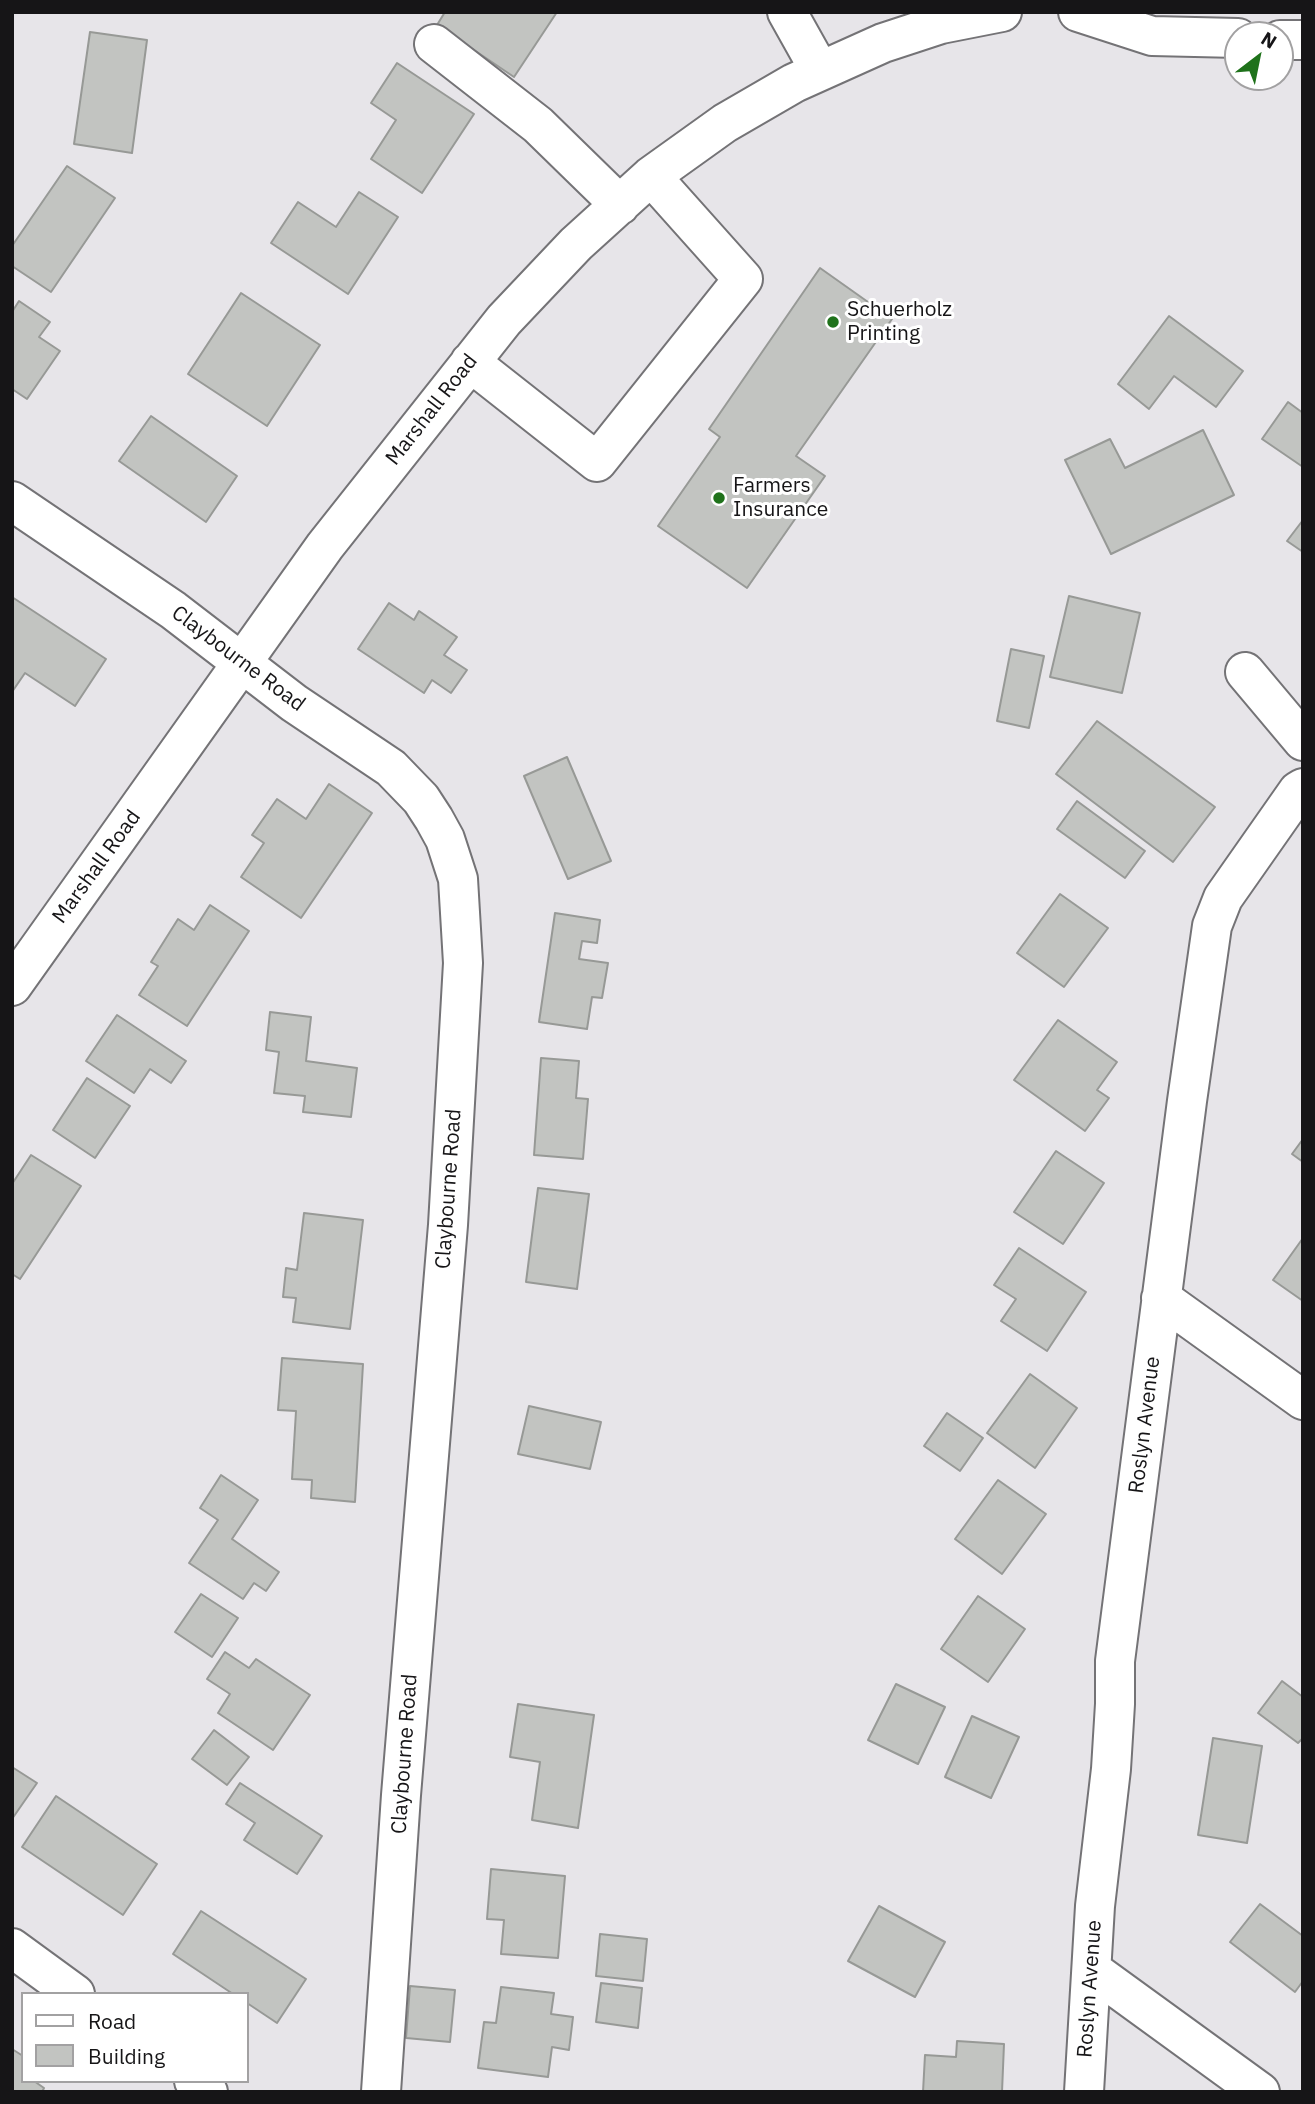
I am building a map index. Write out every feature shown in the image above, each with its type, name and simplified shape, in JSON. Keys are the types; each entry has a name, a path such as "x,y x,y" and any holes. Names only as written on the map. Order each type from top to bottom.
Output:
{"street":[{"path":"787,12 820,71"},
{"name":"Marshall Road","path":"12,986 325,547 504,320 558,263 651,176 725,123 794,83 883,43 929,28 1002,12"},
{"path":"1078,12 1152,36 1224,38"},
{"path":"434,44 538,125 620,205"},
{"path":"470,362 597,462 743,279 651,176"},
{"name":"Claybourne Road","path":"12,501 173,610 293,703 391,768 421,799 445,839 458,879 463,963 448,1225 401,1795 381,2092"},
{"path":"1245,672 1303,741"},
{"name":"Roslyn Avenue","path":"1084,2092 1095,1906 1111,1769 1115,1661 1212,926 1223,898 1298,791 1303,788"},
{"path":"1161,1298 1303,1401"},
{"path":"12,1948 72,1992"},
{"path":"1092,1970 1260,2092"}],"building":[{"path":"445,12 557,12 514,77 437,25"},
{"path":"90,32 147,40 132,153 74,144"},
{"path":"397,63 474,114 422,193 371,159 396,120 371,103"},
{"path":"67,166 115,198 51,292 12,266 12,246"},
{"path":"359,192 398,217 348,294 271,243 298,202 336,227"},
{"path":"820,268 892,319 796,456 825,476 747,588 658,526 720,437 709,429"},
{"path":"241,293 320,345 267,426 188,374"},
{"path":"19,301 50,322 39,337 60,351 27,399 12,389 12,312"},
{"path":"1169,316 1243,371 1216,407 1174,376 1149,409 1118,384"},
{"path":"1288,402 1303,413 1303,467 1262,439"},
{"path":"151,416 237,476 206,522 119,461"},
{"path":"1203,430 1234,495 1111,554 1065,460 1110,439 1125,468"},
{"path":"1303,520 1303,552 1287,541"},
{"path":"1069,596 1140,613 1122,693 1050,677"},
{"path":"12,597 106,659 75,706 25,673 12,692"},
{"path":"389,603 414,620 419,611 457,637 444,655 467,670 451,693 432,680 424,693 358,649"},
{"path":"1011,649 1044,656 1029,728 997,721"},
{"path":"1097,721 1215,807 1173,862 1056,774"},
{"path":"567,757 611,861 568,879 524,776"},
{"path":"329,784 372,813 301,918 241,877 264,843 252,835 277,799 306,819"},
{"path":"1077,801 1145,851 1125,878 1057,829"},
{"path":"1060,894 1108,928 1064,987 1017,953"},
{"path":"210,905 249,931 187,1026 139,995 158,966 151,962 178,919 194,930"},
{"path":"555,913 600,920 597,943 582,941 579,959 608,963 602,998 592,997 587,1029 539,1022"},
{"path":"270,1012 311,1017 306,1061 357,1068 351,1117 303,1112 305,1096 274,1093 279,1052 266,1050"},
{"path":"117,1015 186,1061 171,1083 150,1069 134,1093 86,1061"},
{"path":"1058,1020 1117,1062 1097,1090 1109,1098 1085,1131 1014,1080"},
{"path":"541,1058 579,1061 576,1098 588,1099 583,1159 534,1155"},
{"path":"87,1078 130,1106 95,1158 53,1130"},
{"path":"1303,1139 1303,1162 1292,1154"},
{"path":"1056,1151 1104,1183 1063,1244 1014,1212"},
{"path":"31,1155 81,1186 20,1279 12,1274 12,1184"},
{"path":"538,1188 589,1194 577,1289 526,1282"},
{"path":"304,1213 363,1220 350,1329 293,1322 296,1298 283,1297 286,1268 297,1270"},
{"path":"1303,1238 1303,1301 1273,1280"},
{"path":"1019,1248 1086,1292 1047,1351 1001,1321 1016,1299 994,1285"},
{"path":"282,1358 363,1364 355,1502 311,1498 312,1480 292,1479 296,1411 278,1410"},
{"path":"1030,1374 1077,1408 1035,1468 987,1433"},
{"path":"529,1406 601,1422 590,1469 518,1454"},
{"path":"947,1413 983,1438 960,1471 924,1446"},
{"path":"221,1475 258,1500 232,1539 279,1572 266,1591 254,1583 243,1599 189,1563 218,1520 200,1508"},
{"path":"998,1480 1046,1514 1002,1574 955,1539"},
{"path":"201,1594 238,1618 212,1657 175,1632"},
{"path":"978,1596 1025,1629 988,1682 941,1649"},
{"path":"225,1652 249,1668 256,1659 310,1695 273,1750 218,1713 230,1694 207,1679"},
{"path":"1282,1681 1303,1697 1303,1738 1298,1743 1258,1713"},
{"path":"896,1684 945,1707 918,1764 868,1740"},
{"path":"518,1704 594,1715 578,1828 532,1820 540,1762 510,1757"},
{"path":"972,1716 1019,1737 991,1798 945,1777"},
{"path":"214,1730 249,1757 227,1785 192,1759"},
{"path":"1213,1738 1262,1746 1247,1843 1198,1835"},
{"path":"12,1767 37,1783 12,1819"},
{"path":"240,1783 322,1836 297,1874 244,1840 255,1823 226,1804"},
{"path":"56,1796 157,1864 123,1915 22,1847"},
{"path":"491,1869 565,1876 558,1958 501,1954 504,1920 487,1919"},
{"path":"1260,1904 1303,1936 1303,1981 1295,1992 1230,1942"},
{"path":"879,1906 945,1942 915,1997 848,1961"},
{"path":"201,1911 306,1979 277,2023 248,2004 248,1992 230,1992 173,1954"},
{"path":"600,1934 647,1939 643,1981 596,1976"},
{"path":"601,1983 642,1988 638,2028 596,2022"},
{"path":"410,1986 455,1990 450,2042 406,2038"},
{"path":"501,1987 554,1993 551,2014 573,2017 569,2050 552,2047 548,2077 478,2068 484,2022 496,2023"},
{"path":"957,2041 1004,2044 1002,2092 923,2092 925,2055 956,2057"},
{"path":"12,2049 21,2055 21,2083 37,2083 44,2088 42,2092 12,2092"}],"place":[{"name":"Schuerholz Printing","path":"833,322"},
{"name":"Farmers Insurance","path":"719,498"}]}
